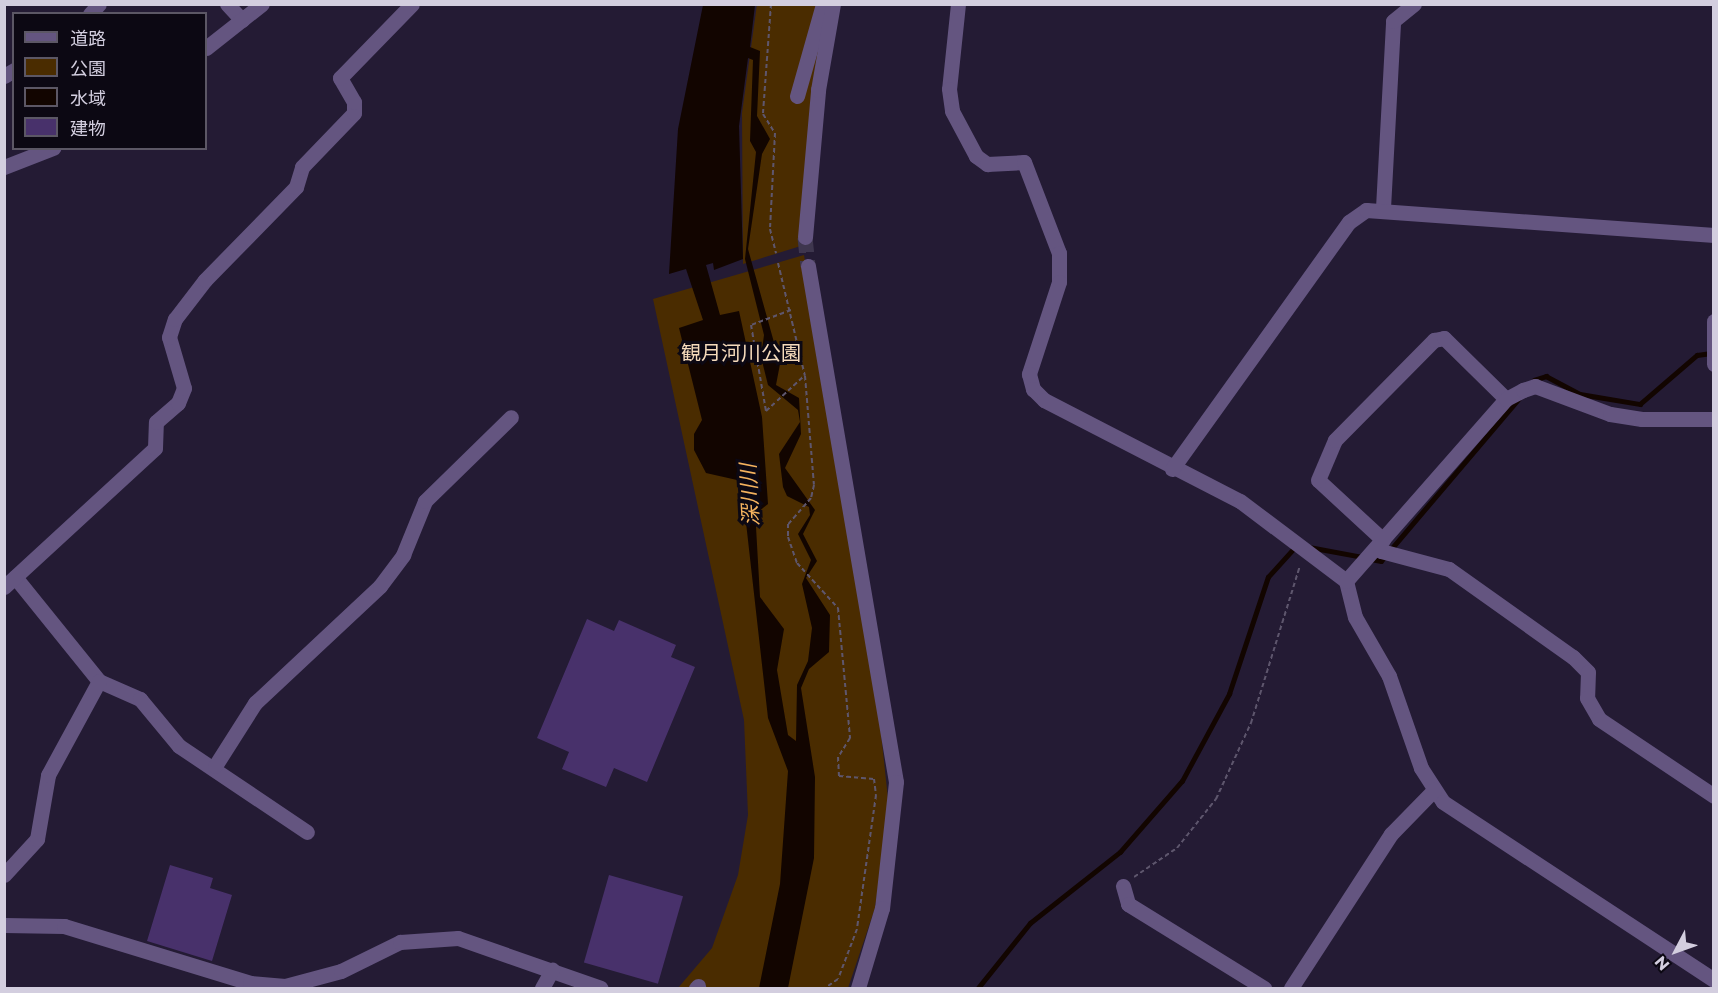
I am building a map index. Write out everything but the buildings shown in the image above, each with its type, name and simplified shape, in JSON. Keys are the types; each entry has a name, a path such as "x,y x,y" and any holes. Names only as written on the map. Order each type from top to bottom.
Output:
{"street":[{"path":"227,4 242,20"},
{"path":"207,47 262,4"},
{"path":"307,832 215,766 179,746 140,699 99,681 10,582 155,448 156,422 178,403 184,388 169,337 175,319 205,280 296,187 302,167 354,113 354,102 340,78 412,4"},
{"path":"797,96 824,4"},
{"path":"805,237 818,90 833,4"},
{"path":"958,4 949,89 952,111 976,156 987,164 1024,162 1059,253 1059,282 1029,374 1034,389 1172,469 1240,501 1346,581 1355,617 1389,676 1420,768 1434,790 1464,821 1711,973"},
{"path":"1383,208 1393,21 1414,4"},
{"path":"4,167 48,150"},
{"path":"1172,469 1349,222 1366,210 1383,208 1713,235"},
{"path":"808,266 896,782 882,908 858,988"},
{"path":"1713,321 1713,364"},
{"path":"1506,399 1444,338 1434,340 1335,440 1318,480 1381,542 1381,551 1449,569 1573,657 1588,672 1587,698 1599,719 1713,796"},
{"path":"1346,581 1506,399 1534,386 1610,414 1690,423 1713,419"},
{"path":"215,766 255,703 380,586 403,555 425,501 511,417"},
{"path":"4,875 37,839 48,775 99,681"},
{"path":"1291,988 1391,834 1434,790"},
{"path":"1123,886 1128,904 1264,988"},
{"path":"4,924 64,926 250,983 285,986 341,971 400,942 431,936 490,945 601,988"},
{"path":"542,988 552,970"}],"path":[{"path":"771,4 763,114 775,133 770,229 776,253"},
{"path":"778,263 791,309 805,376 814,485 810,500 788,529 794,559 808,578 829,593 838,608 850,738 838,757 839,776 874,779 876,795 857,929 838,980 825,988"},
{"path":"791,309 758,319 751,325 766,411 784,390 805,376"},
{"path":"1123,886 1177,848 1216,799 1254,713 1304,551"}],"green space":[{"path":"757,4 829,5 804,245 743,264 742,113"},
{"name":"観月河川公園","path":"804,255 873,659 889,808 875,908 848,988 678,988 712,948 738,875 748,815 744,720 653,299"}],"water":[{"name":"深川川","path":"703,5 755,5 750,47 760,51 757,116 770,139 762,154 748,249 780,364 776,385 799,398 801,434 785,468 815,510 803,534 817,561 806,578 830,615 829,652 809,669 801,688 815,777 814,858 788,988 759,988 780,884 788,771 768,718 742,487 737,480 706,473 694,450 694,434 702,420 679,328 703,320 686,269 669,274 678,129","holes":["748,58 753,60 750,141 756,152 745,259 764,335 761,357 768,385 798,410 800,422 779,454 783,487 787,496 809,507 810,515 798,534 811,560 802,584 812,628 808,661 797,685 796,741 788,735 777,670 784,629 760,597 756,527 758,512 768,504 762,417 739,311 720,315 706,265 713,263 714,270 743,259 739,126"]}],"waterway":[{"path":"1534,380 1546,376 1580,394 1640,404 1697,355 1711,353"},
{"path":"1371,559 1381,561 1520,397"},
{"path":"978,988 1030,923 1120,852 1182,781 1229,694 1268,577 1295,547"},
{"path":"1309,547 1363,557"}],"tunnel":[{"path":"805,237 808,266"}]}
